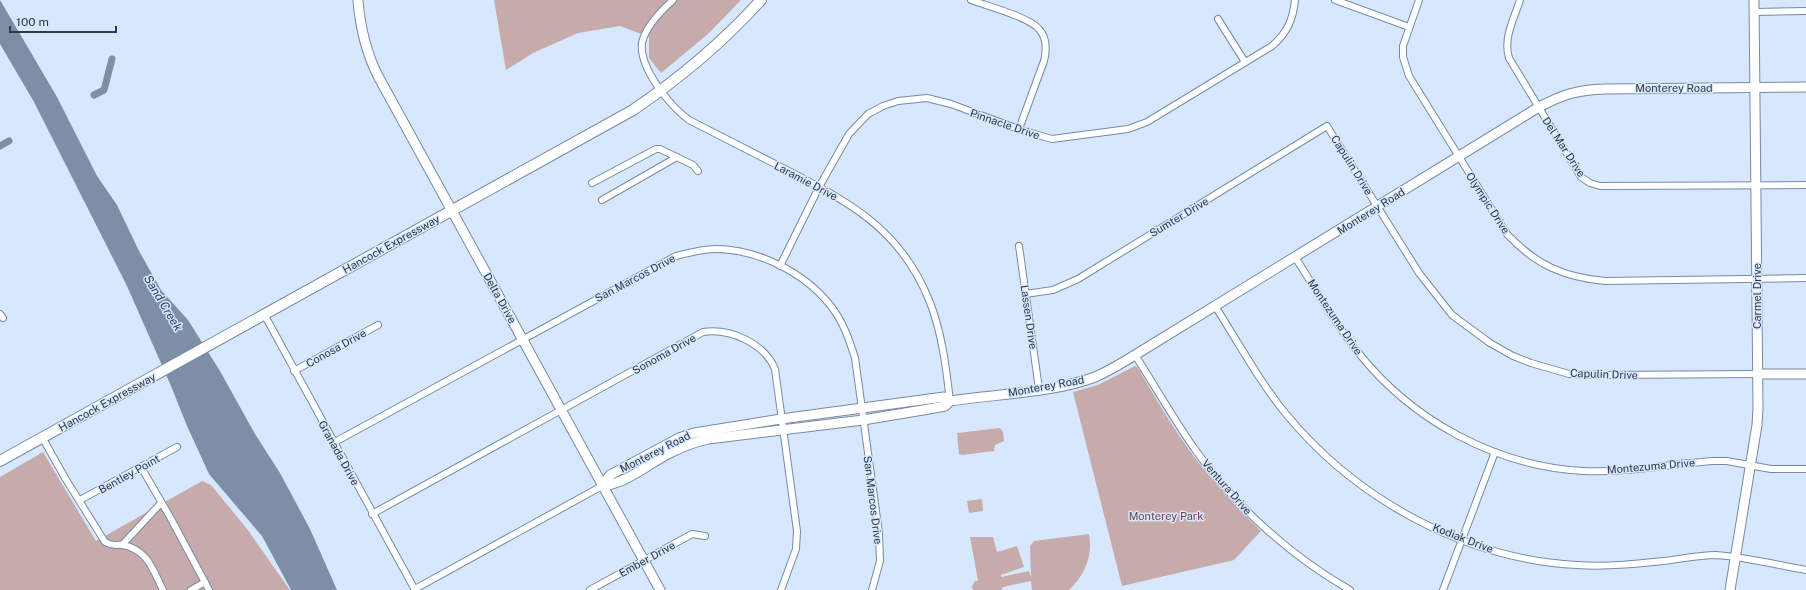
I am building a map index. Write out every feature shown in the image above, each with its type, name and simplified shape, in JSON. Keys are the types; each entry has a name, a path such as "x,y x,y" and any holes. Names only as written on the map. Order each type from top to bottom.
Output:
{"main road":[{"name":"Hancock Expressway","path":"0,461 633,110 661,91 721,42 761,0"}],"street":[{"name":"Delta Drive","path":"358,0 361,26 373,66 660,590"},
{"name":"Laramie Drive","path":"672,0 655,17 642,42 644,62 661,91 678,113 689,120 849,203 879,227 902,252 917,274 929,300 942,341 950,401"},
{"path":"971,0 1026,20 1039,28 1046,41 1044,61 1019,129"},
{"name":"Pinnacle Drive","path":"780,266 819,187 848,134 868,114 883,106 898,101 915,98 940,101 1052,139 1138,126 1272,46 1281,38 1291,22 1295,0"},
{"path":"1335,0 1410,27"},
{"name":"Olympic Drive","path":"1419,0 1403,46 1403,57 1409,76 1507,234 1530,256 1559,272 1573,277 1605,281 1806,278"},
{"name":"Del Mar Drive","path":"1520,0 1507,36 1506,49 1513,67 1581,177 1590,183 1600,186 1806,185"},
{"name":"Carmel Drive","path":"1730,590 1757,424 1758,374 1754,0"},
{"path":"1755,12 1806,11"},
{"path":"1218,19 1245,62"},
{"name":"Monterey Road","path":"415,590 602,486 615,484 672,452 691,444 708,439 862,420 945,406 950,401 1039,389 1073,383 1095,377 1135,355 1539,107 1566,94 1588,90 1806,87"},
{"name":"Capulin Drive","path":"1328,126 1419,273 1452,315 1484,339 1513,356 1552,370 1569,374 1806,374"},
{"name":"Sumter Drive","path":"1025,294 1053,290 1078,279 1328,126"},
{"path":"592,183 656,149 660,149 693,165 698,171"},
{"path":"602,200 677,157"},
{"name":"Lassen Drive","path":"1019,246 1039,389"},
{"name":"San Marcos Drive","path":"333,443 523,338 676,256 714,249 747,253 780,266 798,276 820,294 840,320 850,340 855,358 880,549 877,575 872,590"},
{"name":"Montezuma Drive","path":"1295,257 1347,338 1374,372 1391,389 1414,408 1433,421 1470,442 1495,452 1548,466 1582,471 1627,471 1713,461 1727,461 1771,469 1806,468"},
{"name":"Kodiak Drive","path":"1215,306 1273,398 1319,449 1354,480 1380,498 1422,522 1462,540 1491,550 1529,559 1576,565 1610,566 1704,556 1735,558 1806,570"},
{"name":"Granada Drive","path":"264,314 333,443 415,590"},
{"name":"Conosa Drive","path":"294,371 378,325"},
{"name":"Sonoma Drive","path":"372,514 703,332 715,330 731,333 752,343 772,362 775,369 797,541 796,549 781,590"},
{"name":"Ventura Drive","path":"1135,355 1194,449 1219,480 1249,512 1291,550 1312,566 1350,590"},
{"name":"Monterey Road","path":"602,486 610,475 679,438 694,433 781,418 862,409 944,397 950,401"},
{"path":"42,437 65,478 105,542 113,546 122,545 145,555 164,590"},
{"name":"Bentley Point","path":"80,500 177,447"},
{"path":"1443,590 1495,452"},
{"path":"141,467 209,590"},
{"path":"122,545 161,503"},
{"name":"Ember Drive","path":"590,590 692,534 705,536"},
{"path":"191,590 205,582"}],"green space":[{"path":"494,0 741,0 708,34 661,73 649,58 649,37 620,26 578,33 533,53 506,70"},
{"name":"Monterey Park","path":"1135,366 1138,368 1158,403 1195,458 1226,496 1261,531 1234,560 1122,586 1073,392 1098,385"},
{"path":"1000,428 1003,432 1004,441 995,445 994,451 962,455 959,454 957,433"},
{"path":"43,452 96,541 202,481 211,485 247,529 290,590 0,590 0,477"},
{"path":"982,499 983,511 969,513 967,501"},
{"path":"1089,534 1089,557 1079,578 1069,590 1032,590 1031,581 1003,587 1001,590 973,590 972,586 975,581 978,581 970,537 993,537 997,552 1017,546 1024,567 1001,575 1001,577 1029,571 1031,577 1030,546 1034,541"}],"water":[{"name":"Sand Creek","path":"0,0 57,97 97,176 117,205 139,251 161,290 188,320 220,371 255,434 280,473 310,529 337,590 291,590 262,536 209,474 127,286 34,102 0,44"}],"waterway":[{"path":"94,95 104,90 112,59"},
{"path":"0,146 9,141"}]}
